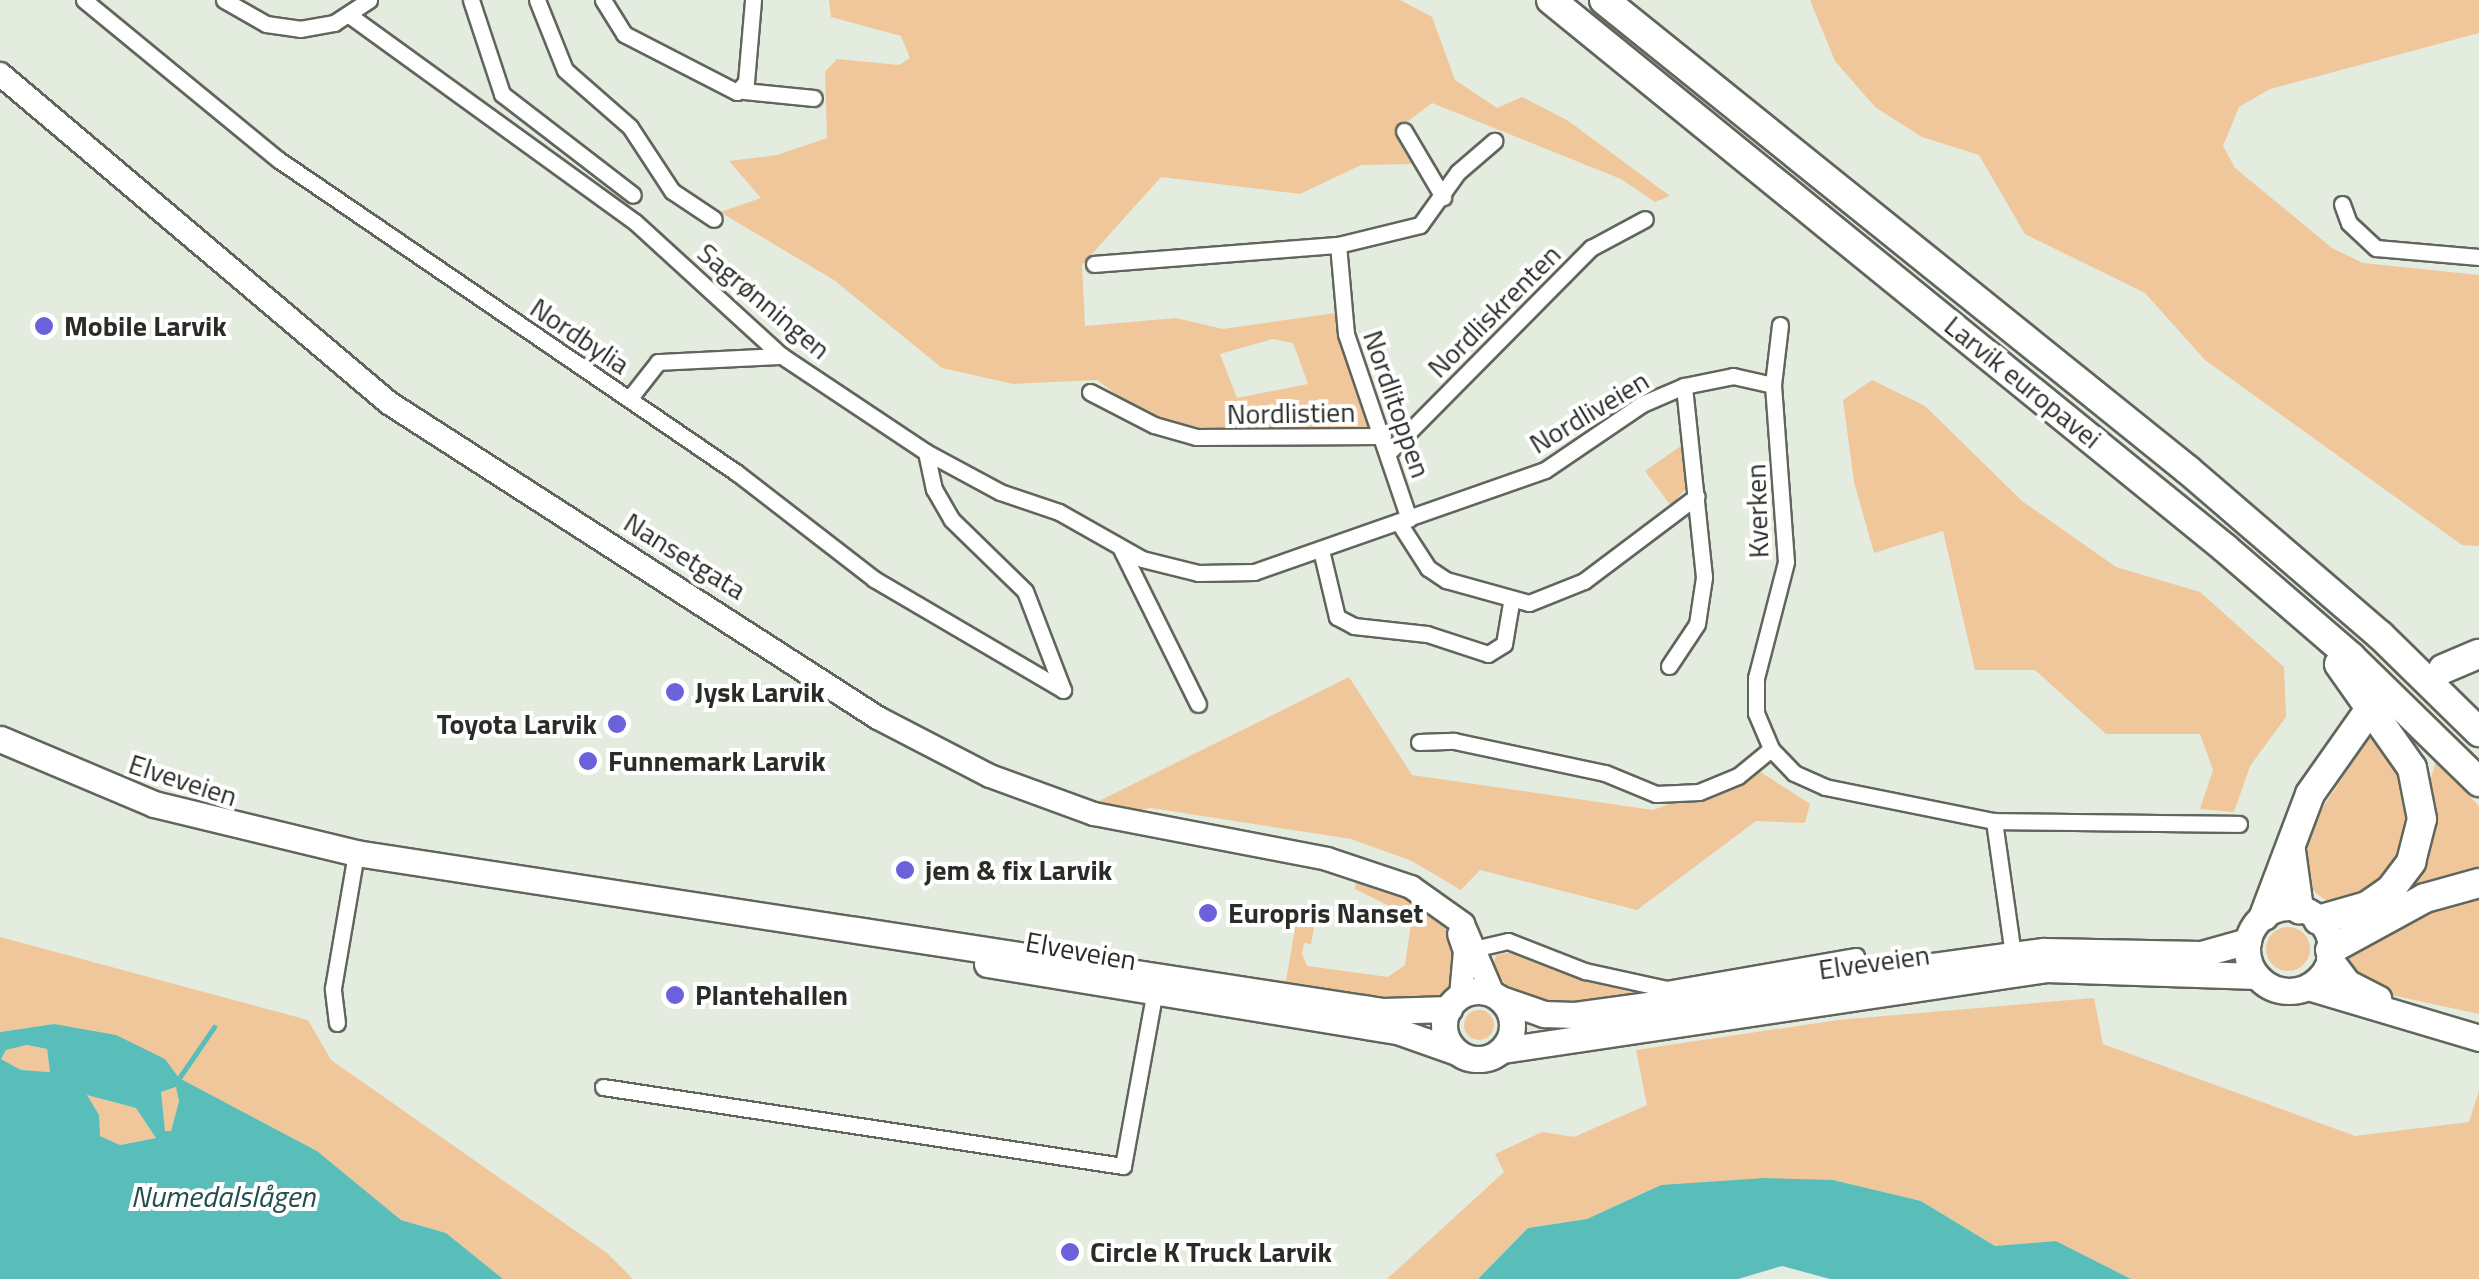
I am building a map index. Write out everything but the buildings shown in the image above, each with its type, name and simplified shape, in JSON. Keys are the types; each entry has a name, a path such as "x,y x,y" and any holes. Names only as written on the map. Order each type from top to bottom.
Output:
{"highway":[{"name":"Larvik europavei","path":"1551,0 2299,611 2479,782"},
{"name":"Larvik europavei","path":"1604,0 2188,470 2380,635 2479,732"},
{"path":"2291,840 2309,914 2367,906 2392,888 2418,846 2422,808 2418,782 2396,742 2299,611"},
{"path":"2443,669 2479,654"},
{"path":"2264,916 2318,779 2365,716"},
{"path":"2330,954 2425,898 2479,884"}],"main road":[{"name":"Nansetgata","path":"0,74 389,403 878,718 990,776 1094,814 1327,859 1385,876 1438,902 1472,949 1497,996"},
{"name":"Elveveien","path":"0,739 154,804 356,853 1156,985 1400,1032 1457,1052"},
{"path":"2479,1026 2368,996 2330,954 2309,914 2264,916 2248,941 2257,976 2286,991 2308,986 2479,1038"},
{"name":"Elveveien","path":"1497,996 1544,1014 1575,1016 2013,955 2082,949 2201,954 2248,941"},
{"path":"1455,1002 1497,996 1513,1028 1502,1050 1486,1059 1457,1052 1445,1032 1472,949"},
{"path":"2308,986 2330,954"},
{"name":"Elveveien","path":"1502,1050 2046,969 2257,976"},
{"name":"Elveveien","path":"1156,985 1383,1011 1455,1002"}],"street":[{"name":"Nordbylia","path":"84,0 278,160 629,400 874,579 1063,690 1026,591 952,519 934,489 926,452"},
{"path":"224,0 284,27 316,28 348,16 369,0"},
{"path":"470,0 502,94 634,195"},
{"path":"537,0 565,70 630,127 672,191 714,219"},
{"path":"604,0 624,34 724,88 814,98"},
{"path":"744,90 753,0"},
{"name":"Sagrønningen","path":"348,16 634,222 782,356 926,452"},
{"path":"1404,131 1443,197"},
{"path":"1094,264 1338,244 1420,225 1494,141"},
{"path":"2342,204 2349,223 2376,248 2479,257"},
{"name":"Nordliskrenten","path":"1386,445 1591,248 1645,219"},
{"name":"Nordlitoppen","path":"1338,244 1346,334 1386,445 1404,521 1428,568 1461,587 1512,603"},
{"name":"Kverken","path":"1771,749 1756,713 1756,678 1786,562 1787,525 1773,384 1780,325"},
{"path":"629,400 658,362 782,356"},
{"name":"Nordliveien","path":"926,452 1000,492 1059,512 1121,549 1198,574 1254,572 1545,470 1642,404 1684,386 1733,376 1773,384"},
{"path":"1670,666 1697,624 1702,602 1697,496 1684,386"},
{"name":"Nordlistien","path":"1090,392 1154,425 1196,438 1386,445"},
{"path":"1321,550 1342,623 1427,634 1488,654 1504,644 1512,603 1567,591 1697,496"},
{"path":"1121,549 1198,704"},
{"path":"1420,742 1454,741 1529,757 1656,794 1699,792 1738,776 1771,749 1794,773 1825,787 1994,820 2239,824"},
{"path":"1994,820 2013,955"},
{"path":"338,1023 333,988 356,853"},
{"path":"1472,949 1508,941 1584,971 1667,989 1856,956"},
{"path":"603,1087 1122,1166 1156,985"}],"shaded area":[{"path":"829,0 1400,0 1432,17 1455,80 1497,108 1522,97 1567,120 1670,196 1655,202 1621,179 1432,103 1399,128 1413,164 1361,165 1300,194 1161,177 1082,265 1085,326 1176,318 1223,329 1335,313 1375,433 1208,438 1151,420 1097,380 1013,384 942,368 834,280 720,212 761,198 729,161 777,155 827,138 825,72 837,59 899,65 910,58 901,36 831,17","holes":["1273,339 1293,343 1308,384 1237,398 1220,354"]},
{"path":"1810,0 2479,0 2479,33 2270,89 2239,107 2223,146 2235,168 2332,248 2363,263 2479,275 2479,546 2462,545 2205,360 2145,293 2025,234 1979,155 1922,137 1875,107 1835,61"},
{"path":"1872,380 1925,406 2022,501 2116,567 2200,592 2284,667 2286,717 2250,766 2234,812 2200,809 2213,770 2200,734 2106,734 2035,670 1975,670 1943,531 1874,553 1854,482 1843,400"},
{"path":"1688,441 1691,482 1671,506 1645,471"},
{"path":"1349,677 1412,775 1653,810 1759,771 1810,804 1805,823 1756,821 1637,910 1480,870 1461,890 1412,861 1351,839 1151,808 1119,814 1091,805"},
{"path":"2375,728 2409,788 2413,816 2406,849 2389,874 2350,902 2329,903 2303,883 2302,859 2312,824"},
{"path":"2436,762 2479,806 2479,875 2391,906"},
{"path":"1356,879 1413,899 1443,922 1454,951 1452,983 1441,1000 1416,1006 1147,964 1286,981 1297,917 1304,913 1316,916 1311,944 1304,943 1302,954 1307,966 1388,977 1405,965 1412,917 1355,889"},
{"path":"2479,894 2479,1014 2391,995 2348,964 2349,952 2394,923"},
{"path":"2288,927 2303,934 2310,949 2303,964 2288,971 2273,964 2266,949 2273,934"},
{"path":"0,937 308,1020 331,1060 607,1253 633,1279 503,1279 446,1233 401,1220 317,1151 179,1078 164,1059 54,1024 0,1032"},
{"path":"1515,952 1575,977 1641,995 1551,1005 1512,993 1493,967 1496,955"},
{"path":"2094,998 2103,1044 2355,1136 2469,1122 2479,1091 2479,1279 2131,1279 2056,1241 1995,1246 1921,1201 1833,1180 1661,1185 1587,1219 1528,1228 1478,1279 1387,1279 1504,1172 1495,1154 1542,1132 1574,1137 1647,1105 1636,1050 1838,1020"},
{"path":"1479,1010 1490,1014 1494,1025 1490,1036 1479,1040 1468,1036 1464,1025 1468,1014"},
{"path":"27,1045 47,1049 50,1072 21,1070 1,1059 6,1050"},
{"path":"177,1087 179,1101 171,1131 164,1131 161,1092"},
{"path":"87,1095 136,1108 156,1138 120,1145 100,1136"}],"water":[{"name":"Numedalslågen","path":"54,1024 116,1035 165,1059 179,1078 317,1151 401,1220 446,1233 503,1279 0,1279 0,1032","holes":["27,1045 47,1049 50,1072 21,1070 1,1059 6,1050","176,1087 179,1101 171,1131 165,1131 161,1092","87,1095 136,1108 156,1138 120,1145 100,1136 99,1115"]},
{"path":"1765,1178 1833,1180 1921,1201 1995,1246 2056,1241 2131,1279 1830,1279 1782,1266 1738,1279 1478,1279 1528,1228 1587,1219 1661,1185"}],"waterway":[{"path":"179,1078 214,1027"}],"place":[{"name":"Mobile Larvik","path":"44,326"},
{"name":"Jysk Larvik","path":"675,692"},
{"name":"Toyota Larvik","path":"617,724"},
{"name":"Funnemark Larvik","path":"588,761"},
{"name":"jem & fix Larvik","path":"905,870"},
{"name":"Europris Nanset","path":"1208,913"},
{"name":"Plantehallen","path":"675,995"},
{"name":"Circle K Truck Larvik","path":"1070,1252"}]}
